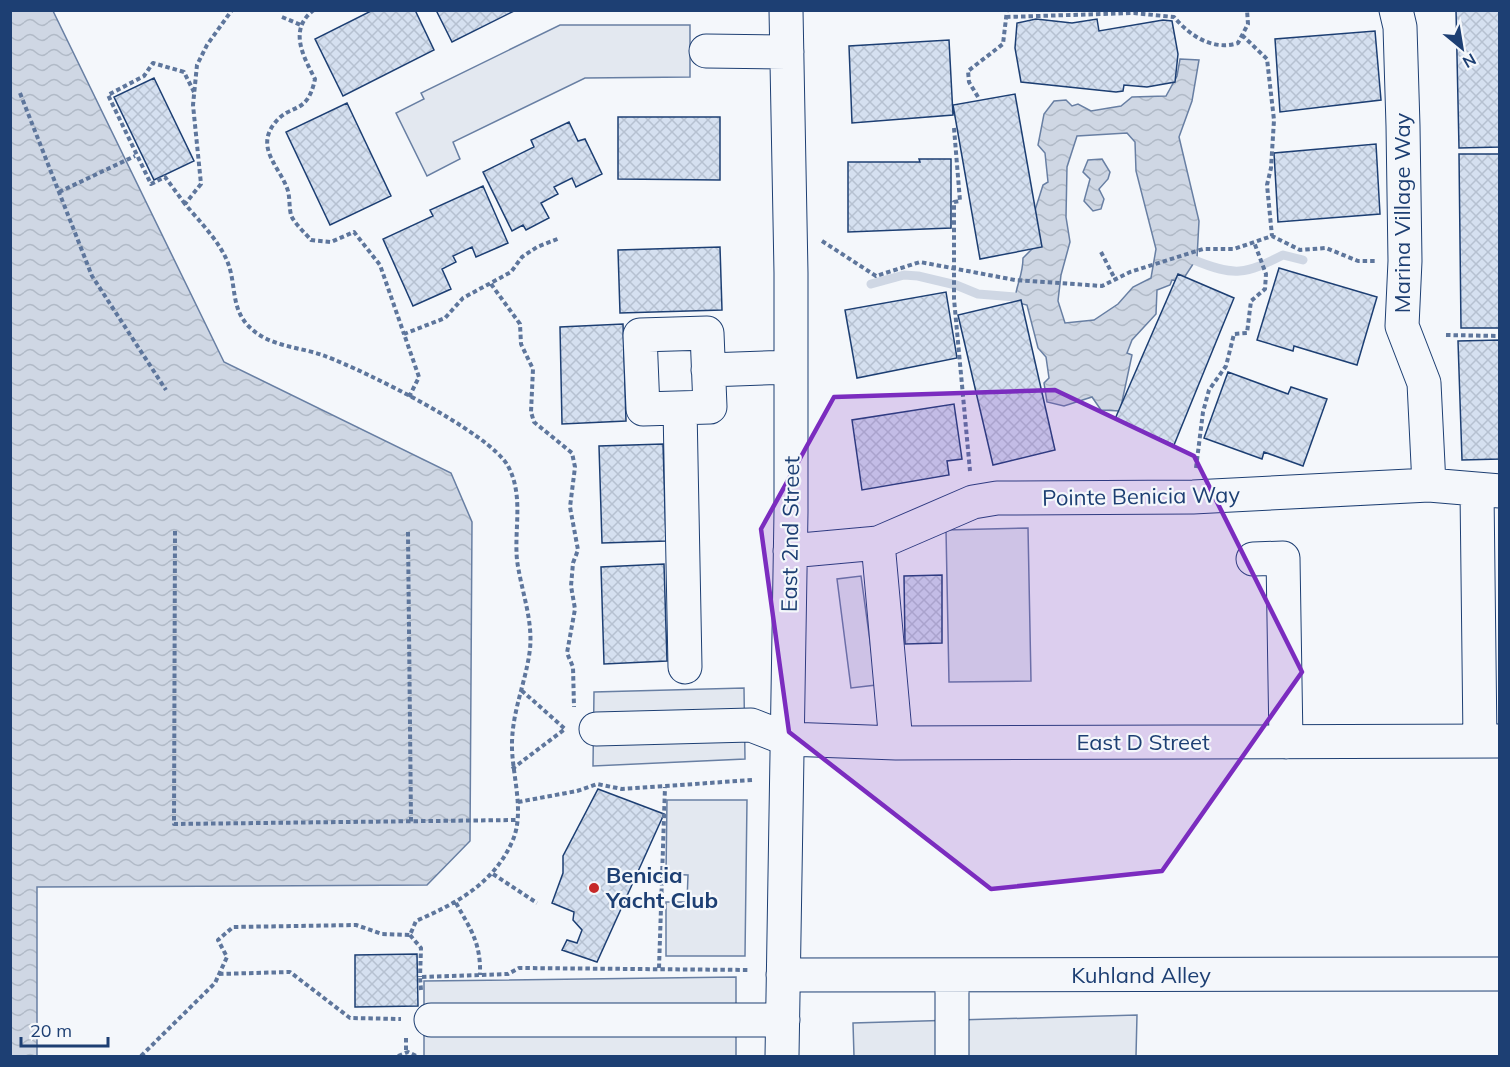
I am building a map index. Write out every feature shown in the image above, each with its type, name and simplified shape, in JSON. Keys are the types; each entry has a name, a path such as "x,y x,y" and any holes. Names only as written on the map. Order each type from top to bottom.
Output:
{"street":[{"name":"East 2nd Street","path":"782,1056 789,781 787,739 791,367 786,10"},
{"name":"Marina Village Way","path":"1396,10 1400,27 1403,148 1405,261 1402,326 1424,383 1429,484"},
{"path":"706,51 787,52"},
{"path":"707,333 708,370 710,407 643,409 640,335 707,333"},
{"path":"708,370 791,367"},
{"path":"680,408 686,667"},
{"name":"Pointe Benicia Way","path":"790,551 878,543 973,502 997,498 1193,496 1429,484 1488,491"},
{"path":"1488,491 1490,741"},
{"path":"878,543 896,743"},
{"path":"1253,559 1283,558 1286,742"},
{"name":"East D Street","path":"585,719 751,725 787,739 896,743 1490,741"},
{"name":"Kuhland Alley","path":"783,975 1500,974"},
{"path":"952,975 952,1056"},
{"path":"419,1011 783,1020"}],"path":[{"path":"185,204 201,184 201,165 196,156 194,93 196,65 232,10"},
{"path":"314,10 301,25 298,42 315,79 312,95 302,107 276,121 267,133 267,151 288,191 291,216 311,240 331,242 354,232 380,265 419,377 409,397"},
{"path":"978,97 969,82 968,71 1003,44 1007,10"},
{"path":"1006,17 1134,13 1174,17 1190,35 1224,47 1238,43 1248,24 1247,10"},
{"path":"282,17 301,25"},
{"path":"1242,35 1267,59 1274,120 1271,168 1267,185 1272,236"},
{"path":"194,93 184,72 153,63 144,76 108,95 150,184 165,177 216,243 229,266 234,301 257,334 278,344 298,347 327,357 444,414 474,435 507,465 518,504 517,561 531,637 526,670 514,711 512,769 518,802 514,838 493,874 456,903 416,921 410,935"},
{"path":"20,93 92,276 166,390"},
{"path":"954,128 960,201 954,202 954,291 973,502"},
{"path":"59,192 135,156"},
{"path":"822,240 865,271 876,276 920,262 1015,280 1102,286 1147,266 1203,249 1234,249 1272,236 1300,250 1326,248 1349,258"},
{"path":"404,334 445,318 463,298 511,272 522,257 537,247 560,238"},
{"path":"1193,496 1203,412 1209,390 1226,366 1234,334 1247,333 1251,301 1265,289 1266,274 1254,242"},
{"path":"1101,252 1115,279"},
{"path":"491,284 519,324 521,344 533,369 531,395 534,422 572,453 575,467 570,507 578,550 573,563 571,586 575,609 567,652 585,719"},
{"path":"1446,335 1500,336"},
{"path":"175,531 174,824 516,820"},
{"path":"408,532 411,822"},
{"path":"512,769 565,729 519,689"},
{"path":"518,802 577,791 597,784 622,789 752,780"},
{"path":"659,968 665,787"},
{"path":"493,874 537,903"},
{"path":"456,903 477,940 481,953 480,975"},
{"path":"141,1056 215,983 219,974 227,957 218,940 233,927 356,925 382,934 410,935 421,948 419,1011 350,1018 290,972 219,974"},
{"path":"420,977 508,974 519,968 750,970"},
{"path":"398,1056 408,1052 416,1056"}],"highlighted area":[{"path":"1055,390 1194,456 1302,672 1162,871 991,889 789,732 761,529 834,397"}],"shaded area":[{"path":"560,25 690,25 690,77 585,78 453,142 460,159 427,176 396,113 424,99 421,93"},
{"path":"1028,528 1031,681 949,682 946,530"},
{"path":"861,576 876,685 851,688 837,579"},
{"path":"744,688 745,759 593,766 594,692"},
{"path":"667,800 747,800 745,956 666,956 666,902 687,902 688,875 666,874"},
{"path":"736,977 736,1056 424,1056 424,981"},
{"path":"1137,1015 1136,1056 854,1056 853,1023"}],"water":[{"path":"10,11 53,11 224,362 451,473 472,522 470,841 427,885 37,887 37,1056 10,1056"},
{"path":"1180,59 1199,60 1192,101 1179,137 1199,221 1197,258 1182,281 1172,280 1170,285 1157,290 1156,314 1132,340 1127,353 1132,355 1120,411 1101,410 1092,397 1064,406 1047,402 1044,383 1049,378 1046,357 1038,348 1027,305 1015,302 1023,258 1033,248 1030,226 1043,185 1048,182 1045,153 1038,145 1044,114 1054,101 1066,100 1072,106 1078,104 1091,111 1121,106 1132,97 1166,96 1177,76","holes":["1127,133 1135,142 1136,171 1156,249 1151,278 1133,287 1118,304 1094,320 1065,323 1058,301 1061,275 1070,242 1066,217 1067,167 1077,136"]},
{"path":"1102,159 1110,172 1108,179 1099,189 1104,199 1101,209 1093,211 1084,201 1090,179 1083,172 1088,160"}],"building":[{"path":"373,10 415,10 434,50 343,96 315,39"},
{"path":"436,10 516,10 452,42"},
{"path":"1456,10 1500,10 1500,147 1459,148"},
{"path":"1036,19 1072,23 1097,19 1099,31 1163,20 1172,21 1178,54 1175,82 1147,87 1124,85 1123,91 1116,92 1021,82 1015,48 1017,23"},
{"path":"1375,31 1381,100 1280,112 1275,39"},
{"path":"949,40 953,115 852,123 849,46"},
{"path":"154,78 194,161 154,180 114,97"},
{"path":"1015,94 1042,247 980,259 953,105"},
{"path":"347,103 391,196 330,225 286,132"},
{"path":"618,117 720,117 720,180 618,179"},
{"path":"569,122 578,141 585,139 602,174 576,187 572,178 554,187 558,194 541,203 549,218 526,230 523,225 512,231 483,172 534,147 531,140"},
{"path":"1376,144 1380,214 1278,222 1274,153"},
{"path":"1459,154 1500,154 1500,328 1461,328"},
{"path":"919,159 951,159 951,228 848,232 848,162 920,162"},
{"path":"483,186 508,243 476,257 472,247 453,256 456,262 442,269 451,289 413,306 383,239 433,216 430,210"},
{"path":"720,247 722,310 620,313 618,250"},
{"path":"1279,268 1377,297 1357,365 1294,346 1293,351 1257,340"},
{"path":"1178,274 1234,298 1174,445 1115,419"},
{"path":"946,292 957,358 857,378 845,310"},
{"path":"1021,300 1055,450 993,465 958,315"},
{"path":"623,324 626,421 562,424 560,327"},
{"path":"1500,340 1500,459 1462,460 1458,341"},
{"path":"1228,372 1288,394 1291,387 1327,399 1303,466 1264,452 1262,459 1204,438"},
{"path":"954,404 962,459 947,461 949,475 862,490 852,420"},
{"path":"663,444 666,541 602,543 599,446"},
{"path":"664,564 667,661 604,664 601,567"},
{"path":"942,575 942,643 905,644 904,576"},
{"name":"Benicia Yacht Club","path":"598,789 664,814 597,962 562,950 567,940 577,943 582,930 573,920 574,912 552,903 563,873 563,856"},
{"path":"417,954 418,1006 355,1007 355,955"}],"waterway":[{"path":"1194,260 1230,271 1259,266 1283,255 1303,260"},
{"path":"871,284 904,275 918,276 956,285 978,294 1015,297"}],"place":[{"name":"Benicia Yacht Club","path":"594,888"}]}
